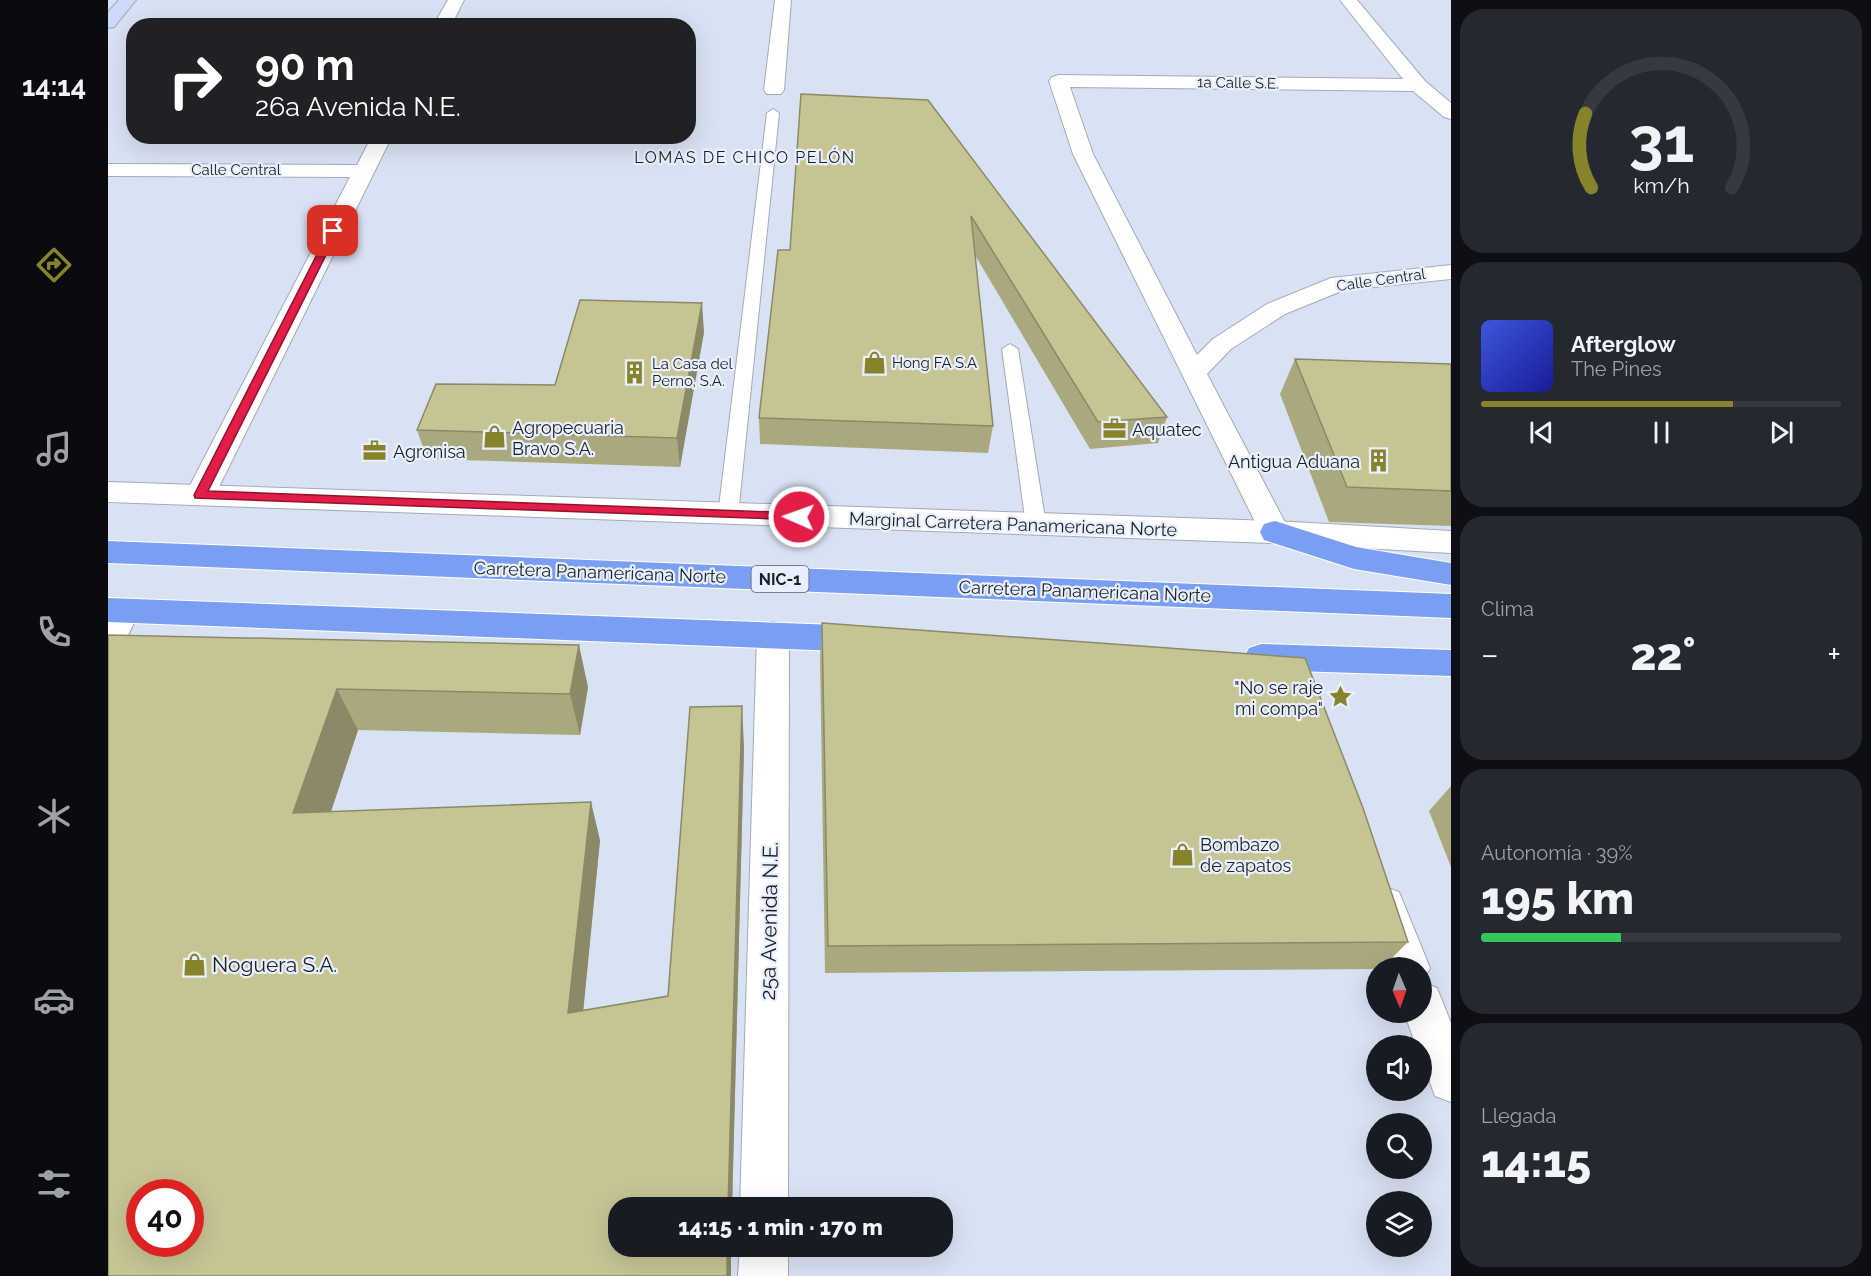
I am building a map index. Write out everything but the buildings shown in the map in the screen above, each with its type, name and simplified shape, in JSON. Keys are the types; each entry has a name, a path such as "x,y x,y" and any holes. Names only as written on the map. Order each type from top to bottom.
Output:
{"highway":[{"path":"1275,532 1354,558 1451,574"},
{"name":"Carretera Panamericana Norte","path":"108,552 1451,606"},
{"path":"116,610 891,640"},
{"path":"1234,656 1299,675 1451,663"}],"main road":[{"path":"108,23 128,0"}],"street":[{"path":"446,18 456,0"},
{"path":"774,90 783,0"},
{"path":"1348,0 1418,85 1451,113"},
{"name":"1a Calle S.E.","path":"1192,373 1083,154 1059,81 1418,85"},
{"path":"200,495 378,144"},
{"name":"Calle Central","path":"108,170 364,171"},
{"name":"Calle Central","path":"1192,373 1222,344 1276,309 1340,283 1451,272"},
{"path":"1192,373 1275,532"},
{"name":"Marginal Carretera Panamericana Norte","path":"108,492 1275,532 1451,542"},
{"path":"108,642 116,610"},
{"name":"25a Avenida N.E.","path":"764,1197 773,635"},
{"path":"1376,879 1405,957"},
{"path":"1430,1023 1451,1080"},
{"path":"763,1276 764,1257"}],"lane":[{"path":"728,515 773,113"},
{"path":"1010,349 1036,525"}],"place":[{"name":"Hong FA S.A","path":"874,363"},
{"name":"La Casa del Perno, S.A.","path":"634,373"},
{"name":"Aquatec","path":"1114,429"},
{"name":"Agropecuaria Bravo S.A.","path":"494,437"},
{"name":"Agronisa","path":"375,451"},
{"name":"Antigua Aduana","path":"1378,461"},
{"name":"\"No se raje mi compa\"","path":"1341,697"},
{"name":"Bombazo de zapatos","path":"1182,854"},
{"name":"Noguera S.A.","path":"194,964"}],"district":[{"name":"LOMAS DE CHICO PELÓN","path":"745,157"}],"route":[{"path":"333,231 200,495 799,517"}]}
